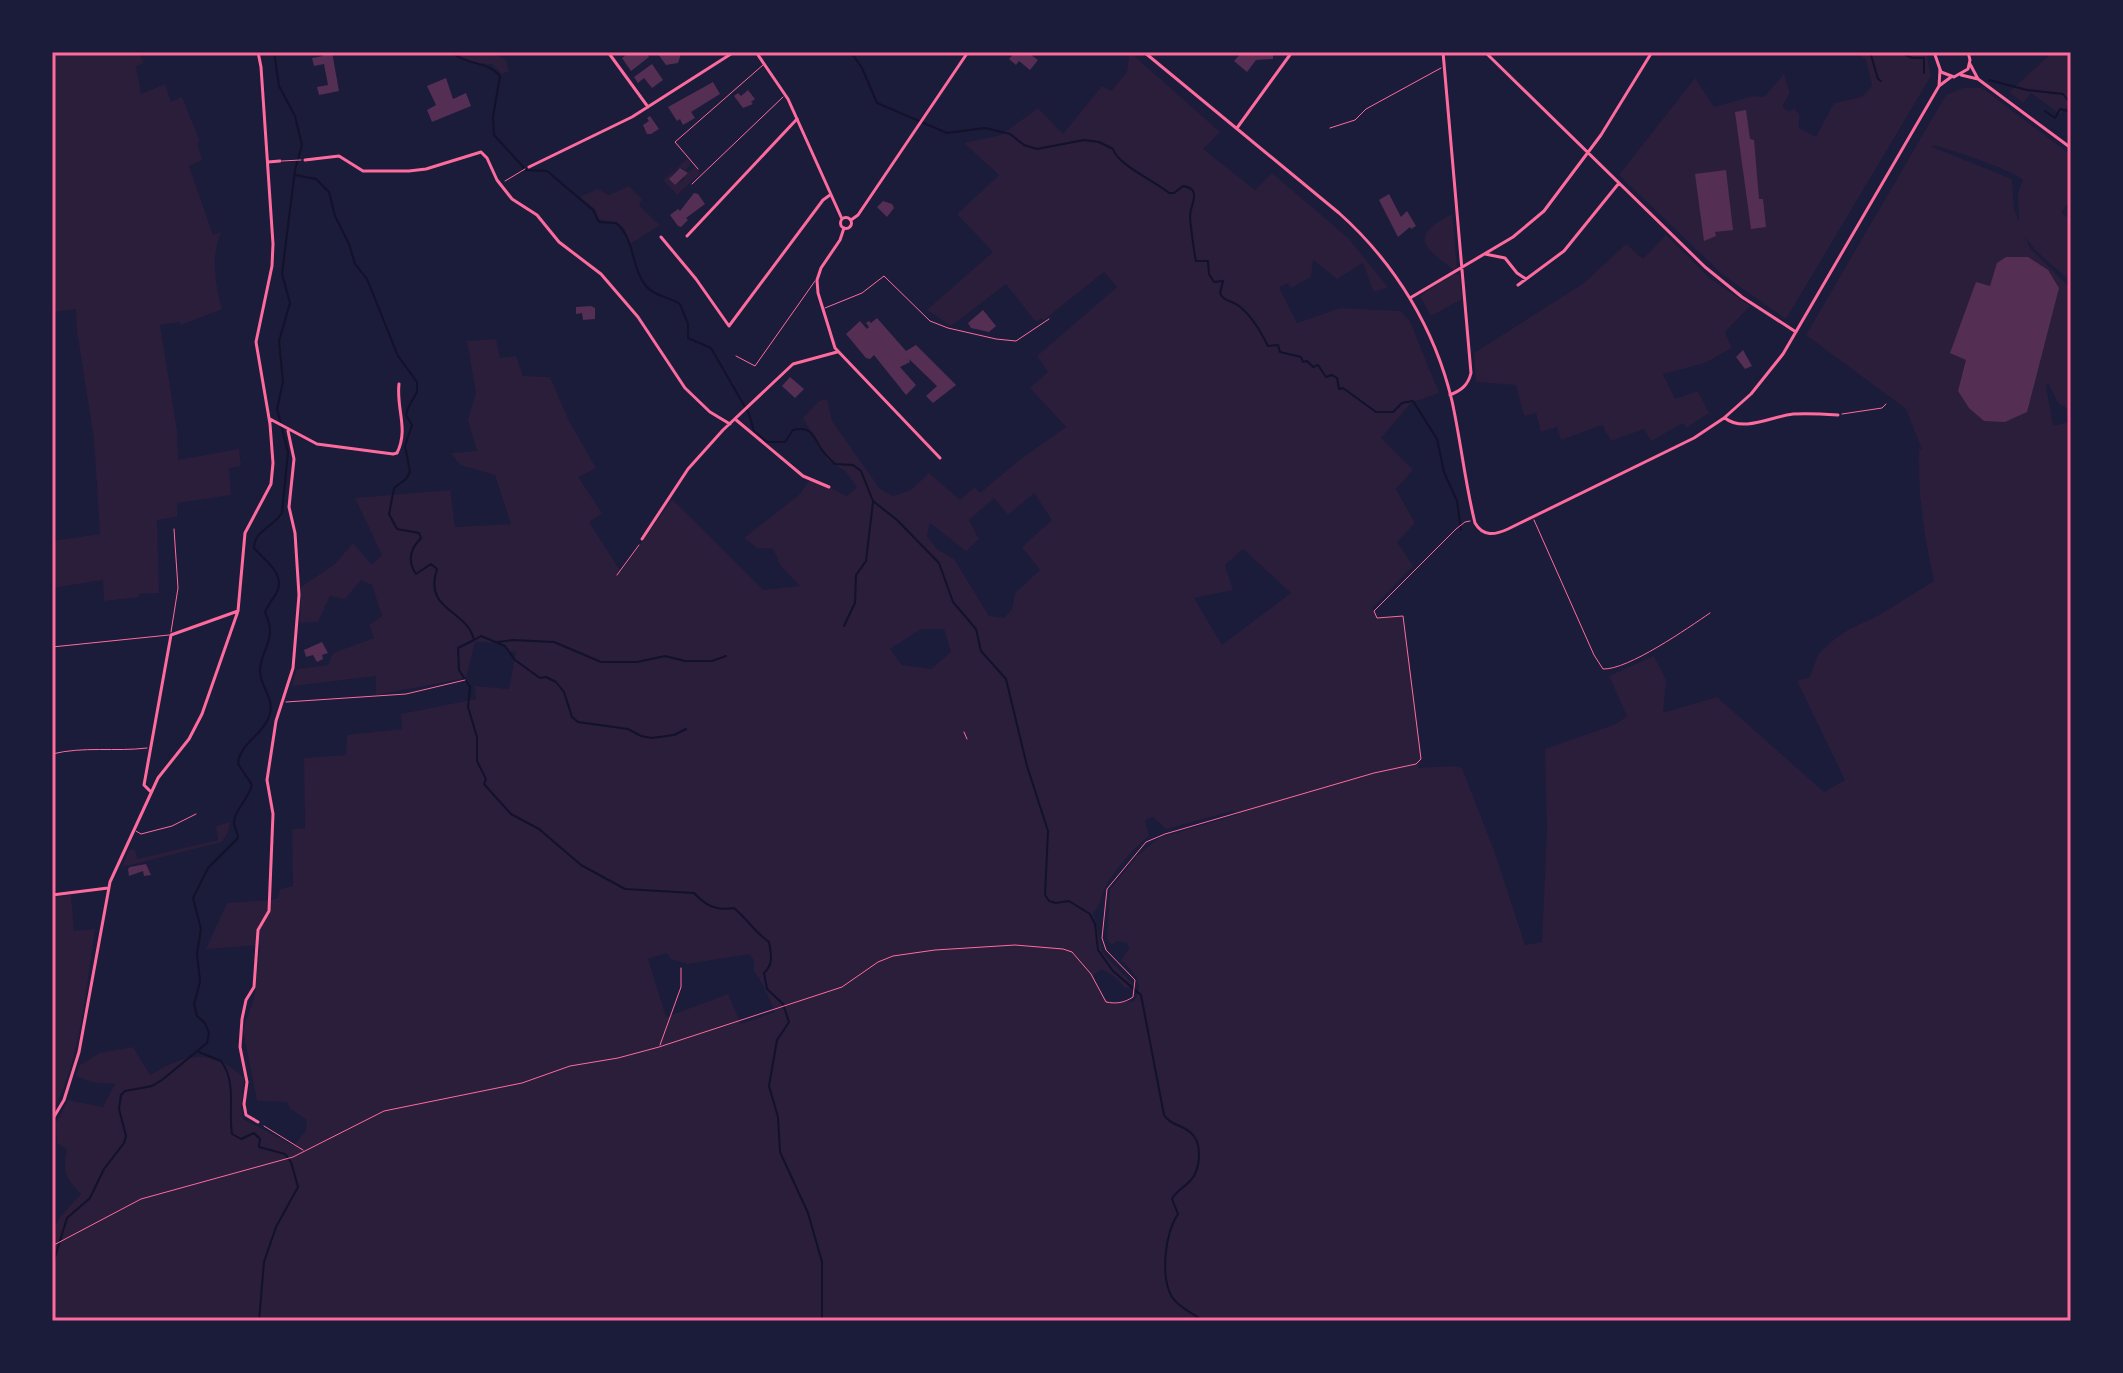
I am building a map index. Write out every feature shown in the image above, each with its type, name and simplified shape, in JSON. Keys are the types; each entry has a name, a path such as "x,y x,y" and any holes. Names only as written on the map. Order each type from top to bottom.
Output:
{"street":[{"path":"52,1120 62,1104 79,1052 108,888 160,773 189,739 200,720 238,611 244,537 272,479 270,419 256,342 273,254 258,52"},
{"path":"608,52 648,107"},
{"path":"529,167 632,117 734,52"},
{"path":"756,52 786,95 844,228"},
{"path":"844,228 850,227 851,220 861,211 968,52"},
{"path":"1144,52 1351,223 1382,258 1410,298 1433,344 1450,395 1474,520 1481,531 1489,534 1499,533 1684,444 1724,418 1764,379 1796,332 1939,86 1951,77 1961,75 1978,79 2071,148"},
{"path":"1237,128 1292,52"},
{"path":"1443,52 1471,373 1469,382 1450,395"},
{"path":"1485,52 1725,284 1796,332"},
{"path":"1410,298 1513,237 1544,211 1589,152 1652,52"},
{"path":"1936,52 1940,70 1939,86"},
{"path":"1961,75 1970,61 1971,52"},
{"path":"1970,61 1978,79"},
{"path":"1940,70 1951,77"},
{"path":"687,236 797,119"},
{"path":"305,160 339,156 363,171 409,171 426,169 481,152 512,199 537,215 559,242 601,274 638,317 685,388 710,412 730,424"},
{"path":"268,162 280,161"},
{"path":"1518,285 1564,251 1619,183"},
{"path":"661,237 729,326 824,198 830,195"},
{"path":"842,219 847,217 851,220"},
{"path":"844,228 817,280 837,352 940,458"},
{"path":"1485,254 1505,258 1526,279"},
{"path":"642,539 693,462 735,419 793,364 837,352"},
{"path":"270,419 317,444 397,453 404,436 397,401 399,384"},
{"path":"1724,418 1739,424 1791,415 1838,415"},
{"path":"735,419 803,476 829,487"},
{"path":"258,1122 246,1115 247,1082 240,1047 246,1000 254,987 258,930 269,911 273,814 267,780 276,721 293,668 299,595 295,533 289,507 294,459 287,430"},
{"path":"151,792 144,785 171,635 238,611"},
{"path":"52,895 108,888"}],"lane":[{"path":"698,169 675,142 765,63"},
{"path":"1330,128 1355,120 1366,109 1444,68"},
{"path":"692,184 786,95"},
{"path":"280,161 305,160"},
{"path":"823,309 862,293 884,276 930,321 948,328 1008,341 1027,336 1049,319"},
{"path":"736,356 755,366 817,280"},
{"path":"1533,517 1603,669 1619,666 1670,640 1710,613"},
{"path":"52,647 171,635 178,588 174,529"},
{"path":"283,702 406,694 465,680"},
{"path":"52,754 79,749 121,751 150,748"},
{"path":"134,830 141,834 172,826 196,814"}],"path":[{"path":"500,185 529,167"},
{"path":"1838,415 1882,408 1886,404"},
{"path":"52,1246 141,1199 293,1157 384,1111 522,1083 570,1066 659,1047 842,987 878,962 893,956 1015,945 1072,952 1091,974 1106,1002 1115,1004 1126,1001 1133,997 1136,985 1125,968 1106,950 1102,938 1104,910 1107,889 1146,842 1374,773 1416,764 1421,759 1403,616 1377,618 1374,611 1459,527 1471,521"},
{"path":"617,575 642,539"},
{"path":"964,732 967,739"},
{"path":"659,1047 681,987 681,968"},
{"path":"258,1122 303,1150"}],"shaded area":[{"path":"52,52 138,52 144,63 136,66 141,94 165,84 171,102 182,97 200,141 197,143 202,160 189,166 213,235 221,232 215,270 222,309 181,325 179,322 160,325 177,431 178,460 239,449 241,466 229,468 231,495 177,503 177,517 157,520 159,593 139,594 139,597 104,601 103,580 52,588 52,541 100,534 94,439 76,309 52,312"},
{"path":"453,52 491,52 506,60 509,71 502,74 492,64 472,63"},
{"path":"1854,52 1926,52 1931,76 1786,319 1723,275 1619,175 1695,78 1714,107 1753,96 1764,97 1784,74 1790,93 1782,106 1789,112 1794,108 1799,114 1799,128 1816,137 1834,103 1862,97 1872,86 1866,59"},
{"path":"2053,52 2071,52 2071,102 2060,114 2031,93 2023,103 2009,92"},
{"path":"1133,55 1220,132 1203,149 1255,190 1272,173 1348,238 1388,287 1374,292 1363,263 1337,279 1313,260 1311,277 1291,288 1288,283 1279,287 1297,323 1340,308 1400,311 1410,321 1439,393 1411,403 1381,438 1413,470 1396,489 1415,523 1397,542 1413,566 1372,608 1377,618 1403,616 1421,759 1418,768 1462,768 1495,853 1525,945 1542,942 1547,829 1545,749 1616,724 1627,716 1609,676 1654,656 1666,680 1663,713 1717,697 1824,792 1845,780 1797,681 1810,677 1818,654 1831,642 1934,581 1921,500 1919,449 1922,450 1906,409 1806,335 1946,95 1963,88 1982,88 2071,155 2071,200 2061,212 2071,221 2071,266 2067,278 2025,237 2030,248 2071,289 2071,411 2058,403 2048,383 2046,386 2053,426 2071,422 2071,1321 52,1321 52,1232 60,1217 81,1194 66,1174 67,1150 57,1143 56,1123 68,1100 103,1107 115,1084 92,1082 76,1076 80,1065 100,1053 133,1047 150,1075 186,1059 198,1057 220,1062 244,1078 243,1119 294,1146 306,1130 307,1120 290,1109 287,1102 257,1101 243,1029 254,999 260,945 206,949 227,903 271,900 278,898 280,889 293,886 292,829 305,828 304,758 346,755 347,735 402,729 401,714 476,699 475,686 509,689 516,652 508,651 502,643 475,642 466,678 376,695 376,676 292,686 297,669 328,665 333,653 374,638 369,625 382,616 372,585 361,580 345,599 330,596 318,622 300,623 301,587 335,564 353,543 372,565 382,555 355,498 450,490 455,527 511,524 495,475 460,465 451,453 477,451 468,420 476,393 467,341 496,339 500,358 516,356 523,376 550,377 569,421 596,468 578,477 602,513 589,522 621,572 672,499 763,590 800,586 781,566 773,549 757,548 744,538 799,495 811,478 847,496 857,487 845,471 827,460 803,418 819,401 827,399 832,421 880,489 893,496 911,490 929,473 960,500 975,487 980,493 1066,427 1030,388 1048,372 1037,356 1117,287 1104,272 1044,320 1041,318 1036,322 1006,284 951,326 927,310 993,252 957,214 999,175 964,143 1001,135 1038,108 1063,134 1102,86 1111,91 1127,72 1129,56","holes":["1932,147 1981,161 2023,180 2018,193 2019,221 2014,210 2012,179","1034,493 1052,520 1022,547 1040,570 1015,593 1012,609 1004,618 989,616 954,559 937,549 927,536 930,523 966,551 979,539 969,520 994,498 1008,515","1243,549 1291,593 1222,645 1194,598 1233,590 1225,565","921,629 944,629 951,652 931,669 902,665 890,649","1232,811 1240,814 1159,838 1137,856 1110,890 1107,938 1111,945 1118,941 1127,943 1129,949 1121,960 1134,974 1139,989 1133,1002 1108,1001 1100,992 1093,975 1102,969 1125,988 1132,987 1132,983 1103,953 1093,912 1117,869 1149,836 1145,820 1153,817 1166,829","667,953 671,959 687,964 749,954 775,1012 741,1024 728,994 666,1017 648,959"]},
{"path":"687,159 691,163 685,171 683,168 676,169 671,176 674,185 685,179 684,176 695,167 701,173 677,195 663,180"},
{"path":"629,186 642,199 639,206 660,225 630,244 622,227 599,219 595,209 580,197 598,189 609,195"},
{"path":"1452,214 1457,267 1454,270 1425,242 1425,235 1430,229"},
{"path":"1666,235 1708,277 1750,306 1725,332 1732,348 1705,363 1663,374 1675,399 1698,391 1709,413 1686,428 1683,423 1651,441 1644,429 1611,441 1602,425 1561,440 1557,427 1541,432 1536,413 1524,416 1516,385 1476,382 1474,353 1584,283 1626,244 1643,259"},
{"path":"1454,273 1460,275 1462,299 1431,316 1420,296"},
{"path":"230,822 222,842 122,867 129,850 135,849 137,859 218,840 216,826"},
{"path":"71,895 74,931 95,929 76,1047 62,1092 52,1112 52,897"}],"building":[{"path":"322,52 332,52 339,91 319,95 317,87 328,85 324,64 314,66 312,58 323,56"},
{"path":"630,52 646,52 649,57 631,71 622,58"},
{"path":"680,52 678,63 666,65 658,54"},
{"path":"1015,52 1027,52 1038,60 1030,70 1019,61 1016,65 1009,59"},
{"path":"1242,52 1273,52 1273,59 1256,60 1247,72 1234,61"},
{"path":"652,64 663,80 652,88 644,78 638,83 634,77"},
{"path":"446,78 453,99 466,93 471,106 432,122 427,110 436,105 427,86"},
{"path":"713,82 720,94 691,112 695,118 683,125 680,119 677,121 668,107"},
{"path":"748,90 755,99 751,102 753,104 743,108 734,96 738,93 741,96"},
{"path":"1746,110 1750,139 1754,140 1759,199 1763,199 1766,227 1751,229 1735,112"},
{"path":"650,116 659,129 647,134 643,125"},
{"path":"680,168 688,173 675,185 669,179"},
{"path":"1726,170 1733,230 1715,232 1716,236 1704,241 1695,174"},
{"path":"694,193 705,204 686,218 688,220 681,227 678,226 670,215 678,209 680,211"},
{"path":"1389,194 1401,217 1407,211 1416,226 1398,237 1379,200"},
{"path":"883,201 894,208 887,217 877,207"},
{"path":"2006,257 2028,257 2048,270 2059,288 2027,412 2005,422 1984,421 1969,408 1958,391 1966,360 1950,353 1976,282 1990,286 1997,263"},
{"path":"576,307 595,308 595,319 583,320 582,313 576,314"},
{"path":"983,310 996,326 989,332 971,328 968,323"},
{"path":"877,318 906,351 916,345 956,385 933,403 926,396 937,386 909,359 910,362 900,367 916,385 906,395 874,355 866,358 846,334 860,321 867,329 866,323"},
{"path":"1743,350 1752,366 1745,369 1736,357"},
{"path":"790,377 804,389 795,398 782,386"},
{"path":"322,642 328,653 322,655 323,659 317,662 313,655 306,657 304,650"},
{"path":"146,864 151,875 144,876 143,871 129,876 130,867"}],"waterway":[{"path":"52,1267 67,1218 90,1198 104,1169 124,1143 126,1136 119,1109 121,1095 162,1080 207,1043 209,1033 205,1023 197,1016 194,1004 200,982 197,953 201,929 193,898 208,868 238,838 234,819 252,785 238,764 242,751 264,725 270,712 270,700 261,678 260,666 270,635 265,612 276,594 279,580 273,568 254,548 260,533 282,513 288,452 277,409 283,382 279,341 290,303 282,274 295,170 302,145 295,116 279,86 274,52"},
{"path":"450,52 490,68 500,76 493,117 494,135 526,170 547,171 593,210 599,222 616,223 622,229 641,279 653,292 680,304 688,324 688,338 711,348 749,414 754,431 767,442 785,442 793,430 810,432 835,464 853,465 861,471 873,501 897,520 939,563 953,602 976,629 981,651 1006,679 1027,766 1048,831 1045,895 1049,901 1069,901 1090,914 1095,924 1098,950 1113,971 1141,995 1164,1115 1190,1132 1197,1142 1199,1156 1194,1176 1172,1199 1178,1214 1170,1232 1165,1267 1172,1297 1203,1321"},
{"path":"851,52 862,68 877,103 947,133 985,128 1010,134 1024,145 1037,149 1084,140 1099,142 1113,149 1129,167 1169,193 1183,186 1193,190 1190,217 1196,261 1208,261 1209,274 1214,282 1223,281 1222,296 1246,312 1268,346 1278,345 1280,352 1301,357 1303,362 1307,361 1313,367 1318,365 1326,377 1332,375 1337,378 1339,389 1343,388 1376,412 1393,412 1402,403 1413,401 1437,439 1444,472 1457,501 1461,530"},
{"path":"1870,52 1881,81"},
{"path":"1900,52 1912,58 1924,58 1924,73"},
{"path":"1989,80 2027,90 2063,94 2071,104"},
{"path":"2045,111 2055,118 2060,109 2071,112"},
{"path":"295,175 316,179 329,192 335,216 355,264 367,279 398,356 417,382 417,392 406,415 412,425 405,446 410,472 394,488 389,514 397,529 419,533 421,538 411,555 413,569 416,574 431,564 437,569 434,583 436,593 441,602 470,630 474,640 458,648 459,670 470,687 468,707 477,737 477,761 486,779 484,784 511,814 539,829 581,865 625,889 694,893 712,906 734,908 769,942 771,962 764,973 767,989 783,1004 789,1022 777,1040 769,1086 778,1117 780,1152 808,1213 822,1262 822,1321"},
{"path":"844,626 855,603 856,575 866,561 873,502"},
{"path":"474,640 481,636 505,646 515,660 540,678 546,677 556,682 564,692 572,717 578,722 628,729 652,738 674,735 686,729"},
{"path":"498,642 554,642 601,662 637,662 665,656 685,661 712,661 726,656"},
{"path":"199,1052 221,1061 226,1069 232,1134 241,1139 254,1133 260,1139 259,1147 285,1154 291,1162 298,1187 276,1227 264,1262 259,1321"}]}
